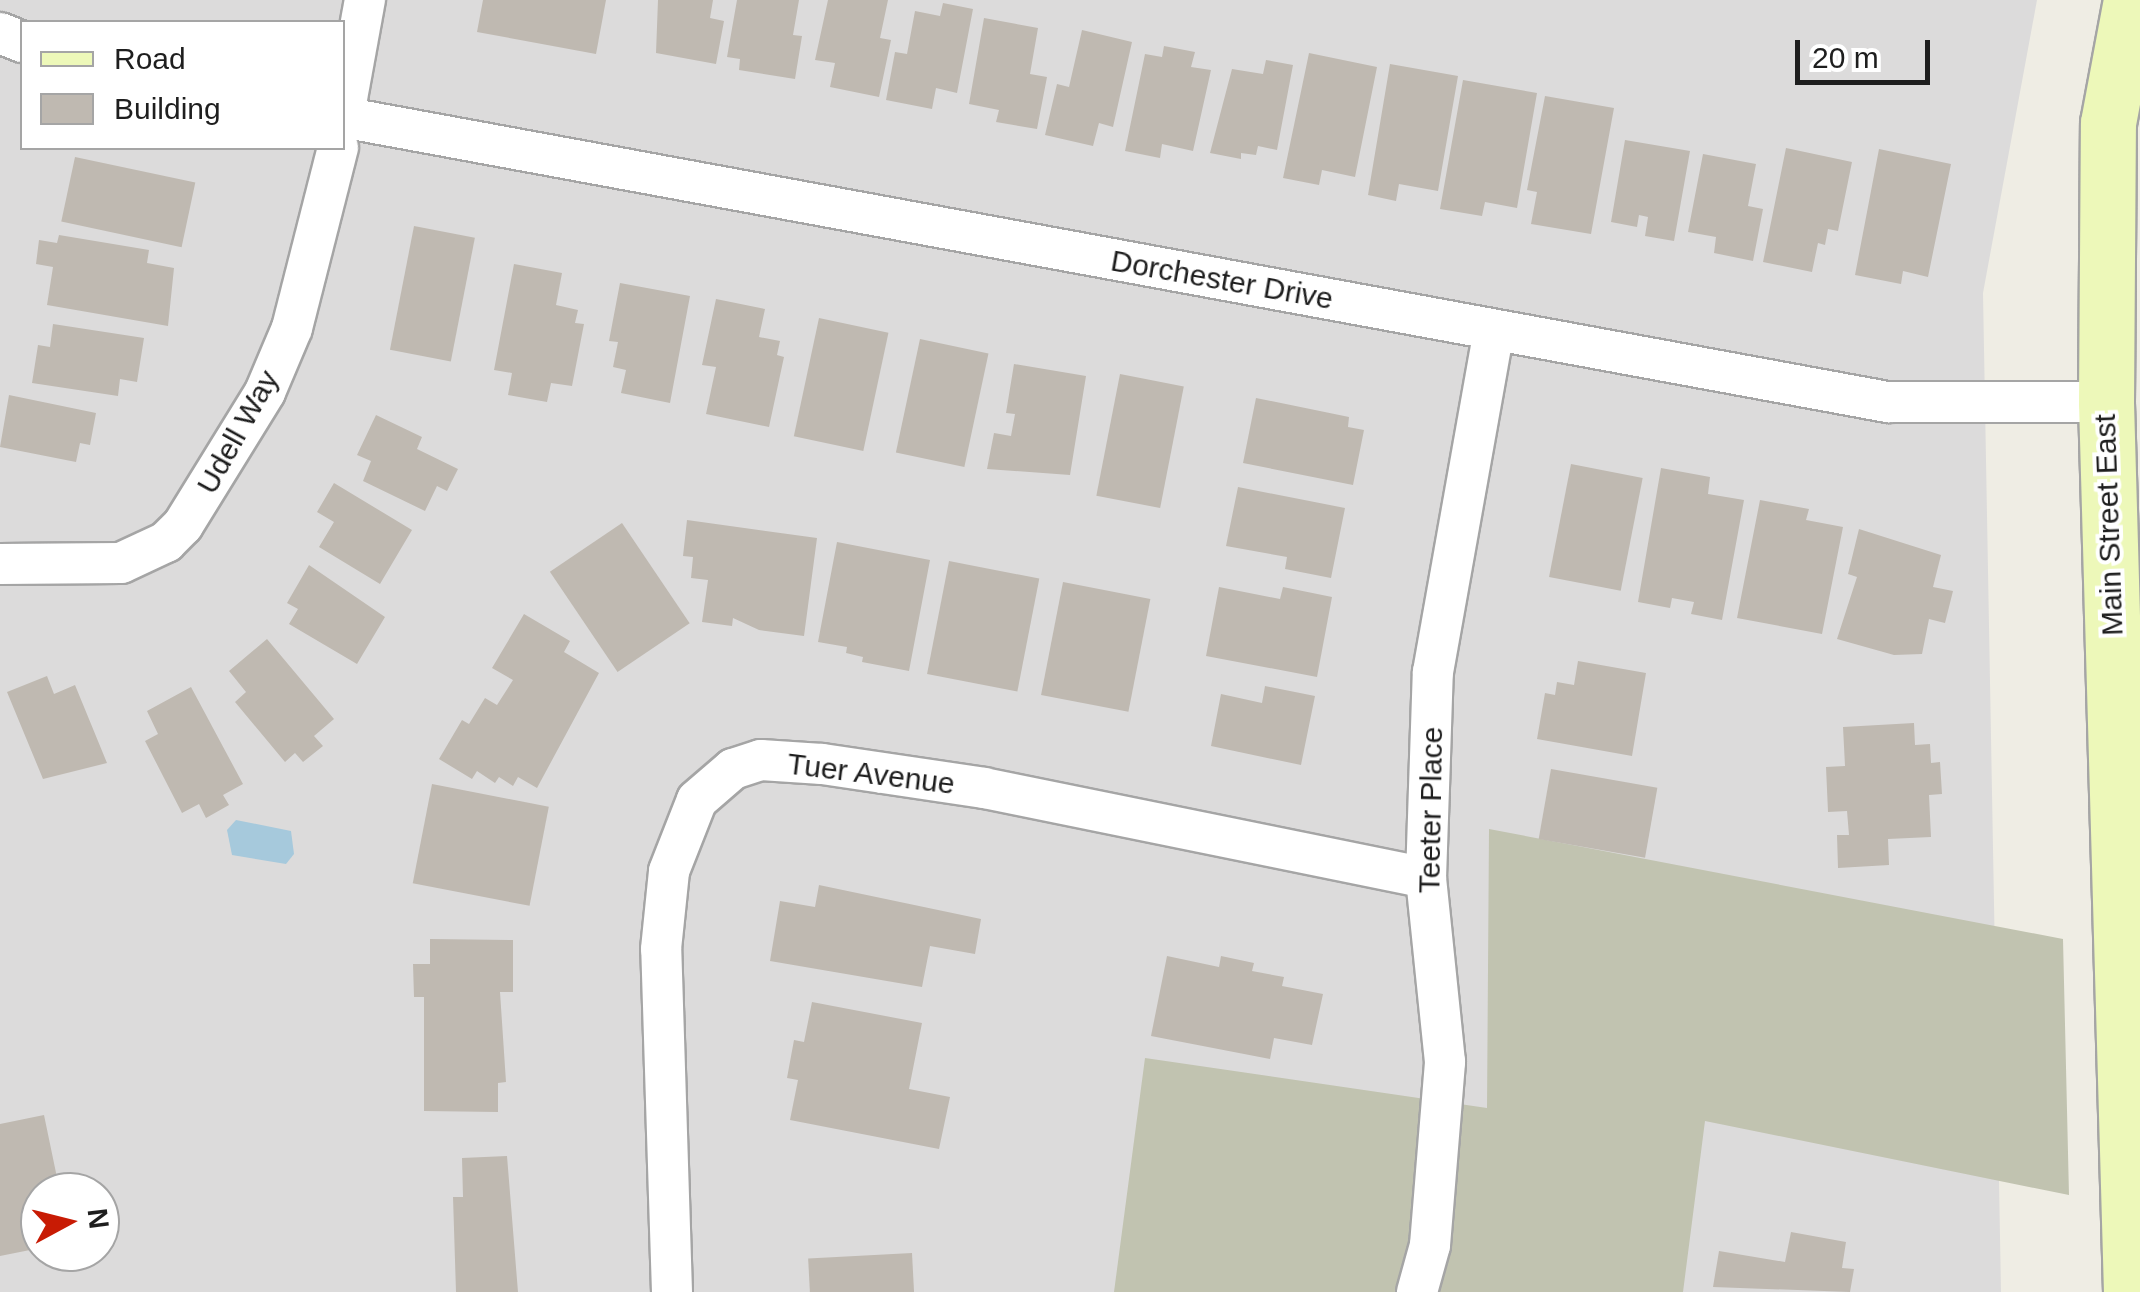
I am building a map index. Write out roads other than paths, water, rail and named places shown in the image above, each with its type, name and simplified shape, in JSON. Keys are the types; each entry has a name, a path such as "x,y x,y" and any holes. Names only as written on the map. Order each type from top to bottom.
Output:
{"main road":[{"name":"Main Street East","path":"2131,0 2108,123 2106,402 2131,1292"}],"street":[{"name":"Udell Way","path":"345,110 365,0"},
{"name":"Dorchester Drive","path":"345,128 1888,402 2106,402"},
{"name":"Udell Way","path":"0,564 122,563 166,542 189,516 264,392 292,328 336,150"},
{"name":"Teeter Place","path":"1417,1292 1430,1244 1444,1062 1426,878 1433,672 1494,330"},
{"name":"Tuer Avenue","path":"672,1292 660,949 669,871 697,800 733,769 762,760 822,764 984,788 1426,878"}],"water":[{"path":"236,820 291,831 294,854 286,864 232,855 227,830"}]}
